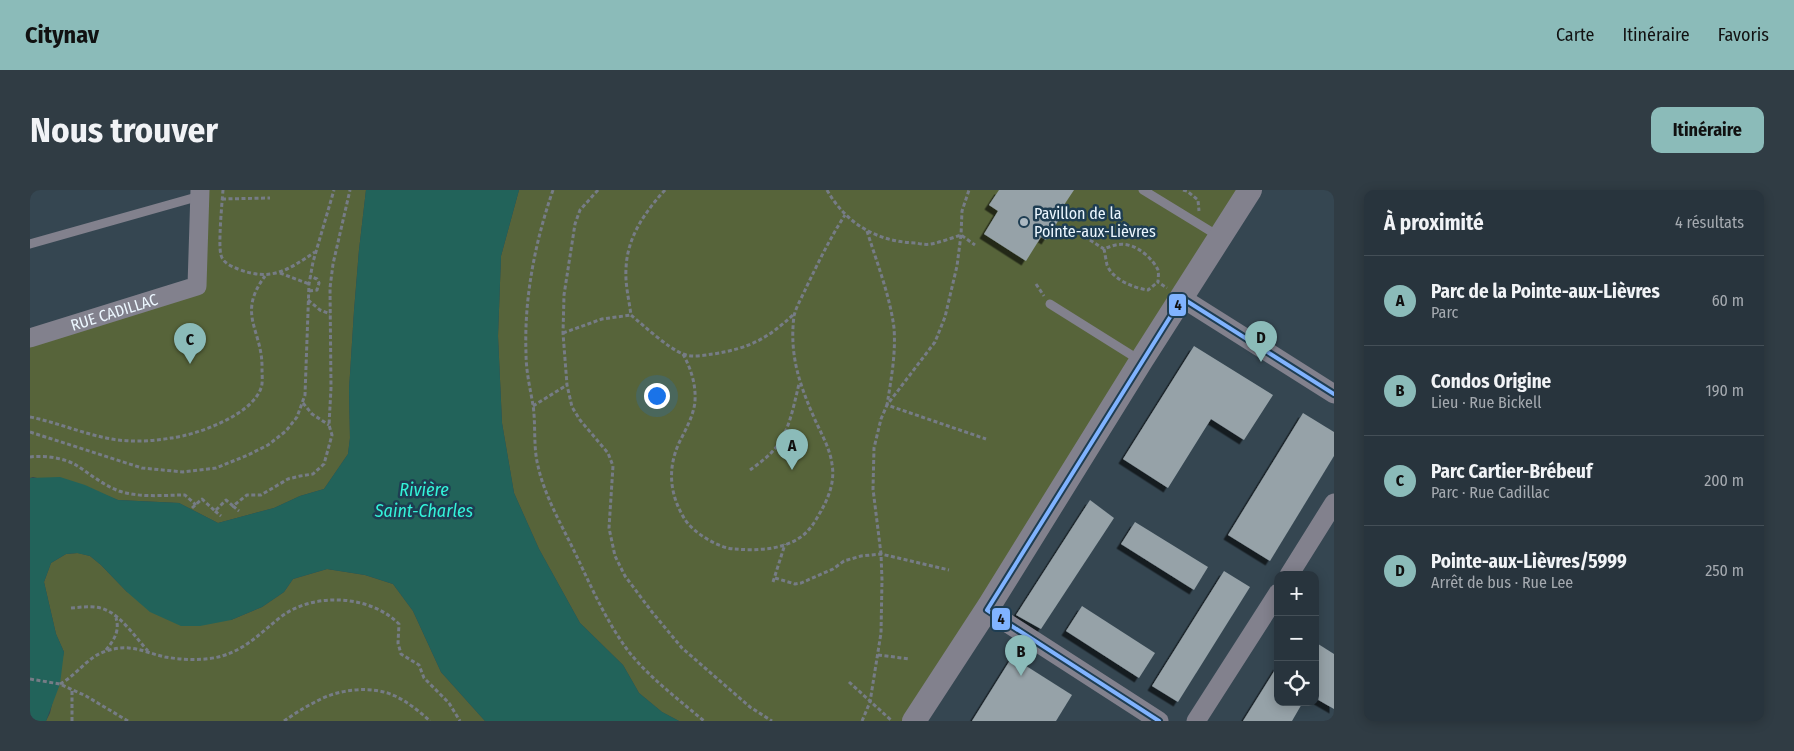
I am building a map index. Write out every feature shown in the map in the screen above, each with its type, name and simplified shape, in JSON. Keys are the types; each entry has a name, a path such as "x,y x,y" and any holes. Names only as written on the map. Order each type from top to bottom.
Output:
{"street":[{"path":"914,721 987,610 1141,361 1250,190"},
{"name":"RUE CADILLAC","path":"30,338 197,286 200,193"},
{"path":"1182,298 1334,394"},
{"path":"1292,571 1334,503"},
{"path":"1196,721 1274,599"},
{"path":"987,610 1159,721"}],"lane":[{"path":"1143,190 1220,237"},
{"path":"30,244 200,193"},
{"path":"1050,304 1141,361"}],"path":[{"path":"223,190 220,254 228,265 255,275 265,276 279,273 316,252"},
{"path":"30,432 142,468 183,472 216,468 268,445 286,431 297,416 305,395 310,276 334,190"},
{"path":"233,506 247,495 261,495 288,480 313,474 324,464 332,435 329,425 331,388 330,288 333,264 350,190"},
{"path":"553,190 542,222 528,291 526,354 537,458 546,490 606,616 629,652 659,684 704,721"},
{"path":"598,190 580,210 575,224 564,295 563,333 567,385 572,407 580,420 608,453 613,466 610,528 615,556 625,576 682,648 750,707 772,721"},
{"path":"630,315 626,268 630,245 638,224 665,190"},
{"path":"827,190 845,215 867,231 898,243 930,244 961,235 976,245"},
{"path":"862,721 870,702 881,633 880,554 873,489 874,448 881,419 888,406 934,342 945,317 957,266 962,211 968,190"},
{"path":"1183,190 1198,200 1198,213 1194,221"},
{"path":"222,199 270,198"},
{"path":"683,354 694,381 695,402 691,419 676,449 671,475 674,499 685,521 702,536 726,549 754,551 770,549 800,537 810,528 827,500 832,480 832,466 830,452 799,384 792,348 794,314 832,235 845,215"},
{"path":"867,231 889,305 894,329 894,355 888,406"},
{"path":"1079,233 1104,249 1108,267 1119,278 1135,288 1148,290 1158,282"},
{"path":"1104,249 1115,245 1128,244 1148,256 1158,271 1158,282"},
{"path":"279,273 309,284"},
{"path":"30,418 98,436 119,440 146,441 174,438 232,418 252,403 261,388 262,368 259,344 251,320 252,301 256,288 265,276"},
{"path":"309,291 317,290 319,282 310,276"},
{"path":"1158,282 1182,298"},
{"path":"308,300 320,310 330,314"},
{"path":"563,333 602,319 630,315 683,354 697,356 728,352 754,344 776,330 794,314"},
{"path":"750,470 771,453 782,440 792,414 799,384"},
{"path":"533,406 567,385"},
{"path":"303,403 312,414 329,425"},
{"path":"888,406 986,439"},
{"path":"30,456 57,459 74,464 120,491 150,495 185,495 196,505"},
{"path":"192,508 202,499 221,516"},
{"path":"215,511 226,500 239,511"},
{"path":"785,544 774,580 795,584 802,583 833,569 844,561 861,556 880,554 949,570"},
{"path":"60,684 70,679 77,669 94,656 122,647 149,651 165,657 187,659 205,659 222,656 252,643 284,615 318,601 337,600 375,607 392,617 399,624 398,649 401,654 418,665 424,678 449,703 460,721"},
{"path":"71,608 95,607 105,609 115,615 149,651"},
{"path":"106,651 119,626 115,615"},
{"path":"878,655 910,659"},
{"path":"30,679 60,684 128,721"},
{"path":"849,682 892,721"},
{"path":"72,690 72,721"},
{"path":"284,721 317,700 353,690 375,690 395,696 430,721"}],"shaded area":[{"path":"200,190 366,190 354,311 349,390 350,438 348,454 324,489 300,496 274,508 218,523 179,503 118,500 103,494 33,477 30,478 30,338 197,286"},
{"path":"519,190 1250,190 914,721 679,721 662,712 639,693 623,665 580,623 539,549 514,493 502,423 498,336 501,256"},
{"path":"78,553 90,556 127,592 231,620 262,607 284,592 293,579 327,569 365,575 393,584 413,611 441,672 485,721 46,721 50,713 64,652 56,634 44,582 51,563 66,554"}],"water":[{"name":"Rivière Saint-Charles","path":"366,190 519,190 501,256 498,336 502,423 514,493 539,549 580,623 623,665 639,693 662,712 679,721 485,721 441,672 413,611 393,584 365,575 327,569 293,579 284,592 262,607 231,620 200,626 181,626 150,612 90,556 77,553 66,554 51,563 44,582 56,634 64,652 60,684 46,721 30,721 30,478 60,477 85,485 118,500 179,503 218,523 274,508 300,496 324,489 348,454 350,438 349,390 354,311"}],"building":[{"name":"Pavillon de la Pointe-aux-Lièvres","path":"999,190 1074,190 1064,205 1067,207 1046,240 1041,237 1026,261 984,234 998,211 989,205"},
{"path":"1194,346 1273,395 1244,440 1211,419 1168,488 1123,459"},
{"path":"1303,413 1334,432 1334,456 1270,561 1228,535"},
{"path":"1090,500 1114,518 1041,629 1016,615"},
{"path":"1135,522 1208,567 1194,590 1121,544"},
{"path":"1224,571 1250,587 1178,702 1152,686"},
{"path":"1082,606 1155,653 1139,678 1066,631"},
{"path":"1319,645 1334,654 1334,709 1319,700"},
{"path":"1012,657 1072,695 1056,721 972,721"},
{"path":"1274,671 1274,706 1301,706 1292,721 1243,721"}],"transit line":[{"name":"4","path":"1159,721 987,610 1182,298 1334,394"}],"place":[{"name":"Pavillon de la Pointe-aux-Lièvres","path":"1024,222"},
{"name":"Pointe-aux-Lièvres/5999","path":"1261,362"},
{"name":"Parc Cartier-Brébeuf","path":"190,364"},
{"name":"Parc de la Pointe-aux-Lièvres","path":"792,470"},
{"name":"Condos Origine","path":"1021,676"}]}
